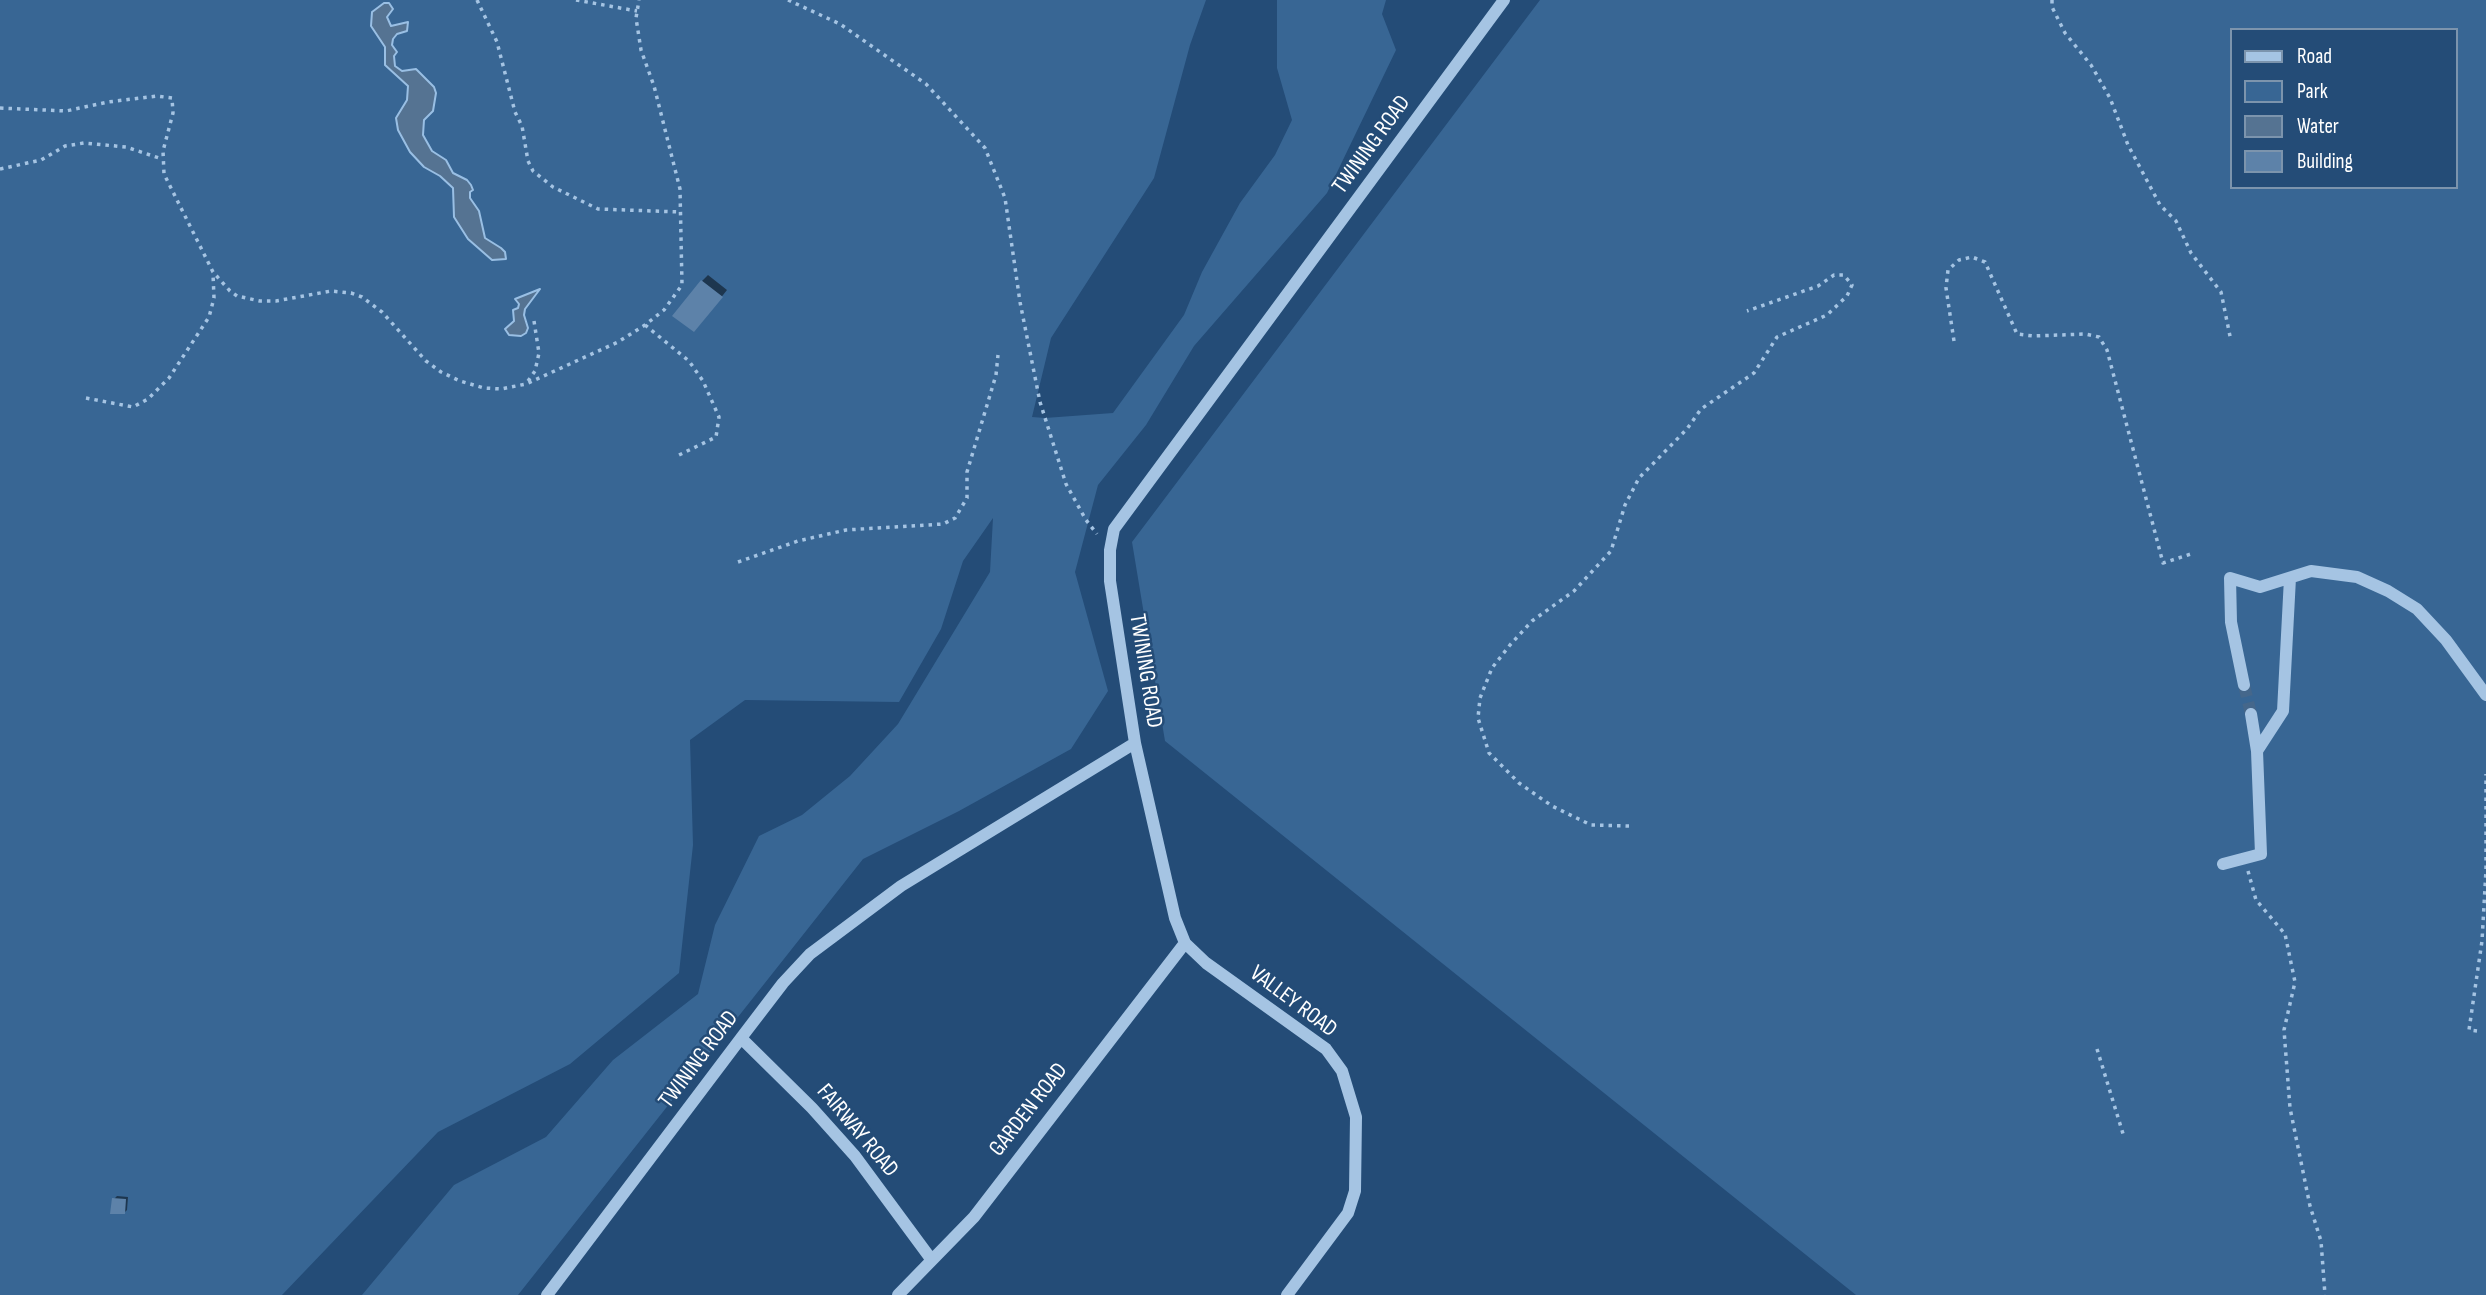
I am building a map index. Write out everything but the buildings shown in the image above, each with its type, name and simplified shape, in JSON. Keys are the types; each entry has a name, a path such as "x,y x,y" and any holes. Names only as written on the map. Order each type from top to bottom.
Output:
{"street":[{"name":"TWINING ROAD","path":"547,1295 783,983 827,940 901,886 1135,743 1110,581 1110,550 1114,529 1504,0"},
{"path":"2244,685 2231,622 2230,578 2260,587 2311,572 2357,577 2388,590 2417,609 2446,640 2484,690"},
{"path":"2257,751 2283,711 2290,578"},
{"path":"2223,864 2262,855 2257,751 2252,714"},
{"name":"VALLEY ROAD","path":"1135,743 1175,918 1185,943 1206,963 1326,1049 1342,1071 1351,1097 1356,1117 1357,1167 1355,1191 1348,1213 1287,1295"},
{"name":"GARDEN ROAD","path":"898,1295 974,1217 1185,943"},
{"name":"FAIRWAY ROAD","path":"741,1038 802,1098 855,1156 931,1259"}],"path":[{"path":"477,0 500,52 515,112 522,126 528,161 533,171 553,187 598,209 681,212"},
{"path":"576,0 637,11"},
{"path":"0,108 66,111 108,102 169,96 174,106 163,159 164,174 213,272 230,291 249,299 276,301 331,291 351,293 362,297 382,312 426,361 441,372 484,388 501,389 523,385 618,342 664,310 682,285 681,212 677,171 637,32 639,0"},
{"path":"788,0 840,24 926,84 985,148 1005,198 1020,302 1040,402 1066,484 1086,520 1110,550"},
{"path":"2052,0 2052,7 2065,33 2091,65 2110,98 2128,145 2160,205 2176,222 2191,253 2221,292 2231,341"},
{"path":"0,169 41,160 65,146 85,143 126,147 163,159"},
{"path":"1954,341 1947,289 1948,270 1959,260 1972,257 1984,262 2017,334 2085,334 2099,337 2107,350 2163,563 2194,553"},
{"path":"86,398 132,407 148,399 169,378 209,317 214,298 213,272"},
{"path":"1629,826 1591,825 1552,807 1519,783 1489,753 1478,718 1480,698 1492,668 1510,645 1532,621 1574,592 1611,551 1625,505 1639,478 1687,429 1701,409 1754,373 1777,337 1828,314 1847,296 1852,285 1844,275 1834,275 1818,286 1746,311"},
{"path":"523,385 531,379 537,366 539,348 534,321"},
{"path":"645,325 689,361 703,381 719,417 716,437 676,457"},
{"path":"738,562 798,541 846,530 943,524 955,519 967,498 967,472 993,386 998,355"},
{"path":"2477,1031 2469,1030 2482,942 2486,870 2486,774"},
{"path":"2245,859 2256,900 2285,934 2295,982 2284,1030 2291,1108 2310,1206 2321,1241 2325,1295"},
{"path":"2097,1049 2124,1138"}],"green space":[{"path":"0,0 1206,0 1190,45 1154,178 1051,338 1032,417 1045,418 1113,413 1184,315 1202,272 1240,203 1275,155 1292,120 1277,68 1277,0 1386,0 1382,14 1396,50 1327,193 1194,346 1146,425 1098,485 1075,572 1108,691 1071,749 959,811 863,859 518,1295 362,1295 454,1185 546,1137 613,1060 698,994 715,925 759,836 802,815 850,776 898,724 990,572 993,518 963,561 941,629 899,702 745,700 690,740 693,845 679,973 570,1064 438,1132 282,1295 0,1295"},
{"path":"1540,0 2486,0 2486,1295 1856,1295 1165,741 1132,542"}],"water":[{"path":"384,3 389,3 393,9 387,17 391,26 408,22 407,31 397,34 393,39 392,45 397,52 394,56 395,66 402,71 416,69 434,87 436,93 433,111 424,120 423,135 432,151 446,160 453,173 471,185 473,190 470,192 470,198 479,211 485,238 505,252 506,259 492,260 468,239 454,217 453,188 424,167 410,152 398,130 396,118 407,100 408,86 385,65 385,47 371,26 372,12"},
{"path":"540,289 525,309 528,328 526,333 521,336 509,335 505,329 514,321 513,310 518,308 519,304 515,299"}],"tunnel":[{"path":"2244,685 2251,714"}]}
